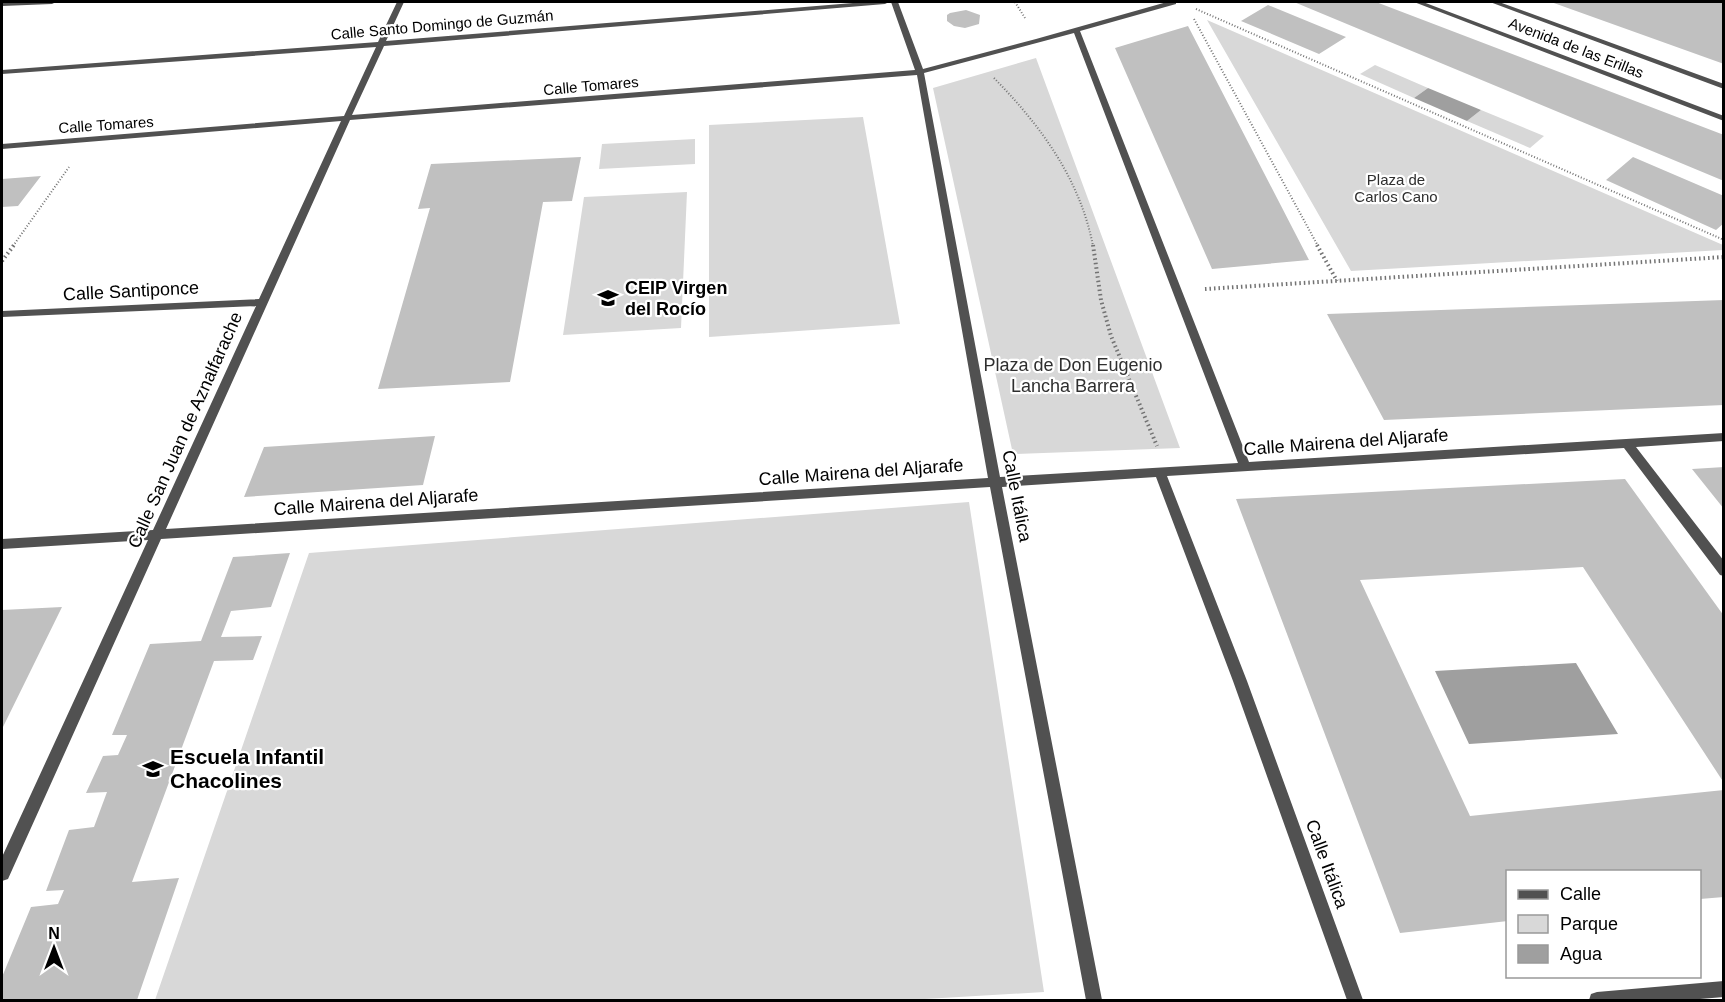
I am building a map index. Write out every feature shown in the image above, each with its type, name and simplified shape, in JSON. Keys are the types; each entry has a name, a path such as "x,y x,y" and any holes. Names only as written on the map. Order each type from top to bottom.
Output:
{"street":[{"path":"2,4 52,2"},
{"name":"Calle San Juan de Aznalfarache","path":"2,873 400,2"},
{"name":"Calle Santo Domingo de Guzmán","path":"2,72 381,44 885,2"},
{"name":"Calle Itálica","path":"894,2 920,72 995,482 1094,1000"},
{"name":"Calle Tomares","path":"2,146 348,120 920,72 974,59 1173,2"},
{"name":"Avenida de las Erillas","path":"1418,2 1724,119"},
{"name":"Avenida de las Erillas","path":"1494,2 1724,87"},
{"path":"1076,30 1245,467"},
{"name":"Calle Santiponce","path":"2,314 263,302"},
{"name":"Calle Mairena del Aljarafe","path":"2,544 1724,437"},
{"path":"1627,443 1724,571"},
{"name":"Calle Itálica","path":"1165,472 1355,1000"},
{"path":"1597,1000 1724,989"}],"path":[{"path":"1186,5 1724,240"},
{"path":"1192,15 1337,281"},
{"path":"974,59 1024,108 1054,146 1078,195 1092,239 1106,319 1121,366 1165,472"},
{"path":"2,261 89,140"},
{"path":"1177,291 1724,257"}],"green space":[{"name":"Plaza de Carlos Cano","path":"1207,20 1723,245 1723,250 1351,271"},
{"name":"Plaza de Don Eugenio Lancha Barrera","path":"1036,58 1180,448 1013,454 933,88"},
{"path":"1375,65 1428,88 1414,98 1360,74"},
{"path":"1481,110 1544,136 1530,148 1467,121"},
{"path":"863,117 900,324 709,337 709,125"},
{"path":"695,139 695,164 599,169 602,144"},
{"path":"687,192 681,328 563,335 584,197"},
{"path":"969,502 1044,992 908,1000 155,1000 309,553"}],"water":[{"path":"1428,88 1481,110 1467,121 1414,98"},
{"path":"1576,663 1618,734 1469,744 1435,671"}],"building":[{"path":"1294,2 1376,2 1724,135 1724,181"},
{"path":"1551,2 1724,2 1724,64"},
{"path":"1268,5 1346,37 1319,54 1241,21"},
{"path":"966,10 980,15 979,24 965,28 954,26 947,21 947,15 950,13"},
{"path":"1188,26 1309,260 1212,269 1115,48"},
{"path":"581,157 572,201 543,202 510,382 378,389 430,208 418,209 431,164"},
{"path":"1633,157 1724,196 1724,223 1716,230 1606,180"},
{"path":"41,176 18,206 2,207 2,179"},
{"path":"1724,300 1724,405 1384,420 1327,314"},
{"path":"435,436 423,485 244,497 264,447"},
{"path":"1724,467 1724,509 1692,469"},
{"path":"1625,479 1724,616 1724,783 1583,567 1360,580 1470,816 1724,790 1724,897 1701,899 1701,870 1506,870 1506,921 1400,933 1236,499"},
{"name":"Escuela Infantil Chacolines","path":"290,553 271,607 231,611 221,637 262,636 253,660 214,661 132,882 179,878 137,1000 2,1000 2,977 31,907 58,904 64,890 46,891 69,830 94,827 107,792 86,793 103,756 118,755 127,735 112,735 150,644 201,641 233,557"},
{"path":"62,607 2,729 2,610"}],"place":[{"name":"CEIP Virgen del Rocío","path":"608,298"},
{"name":"Escuela Infantil Chacolines","path":"153,769"}]}
